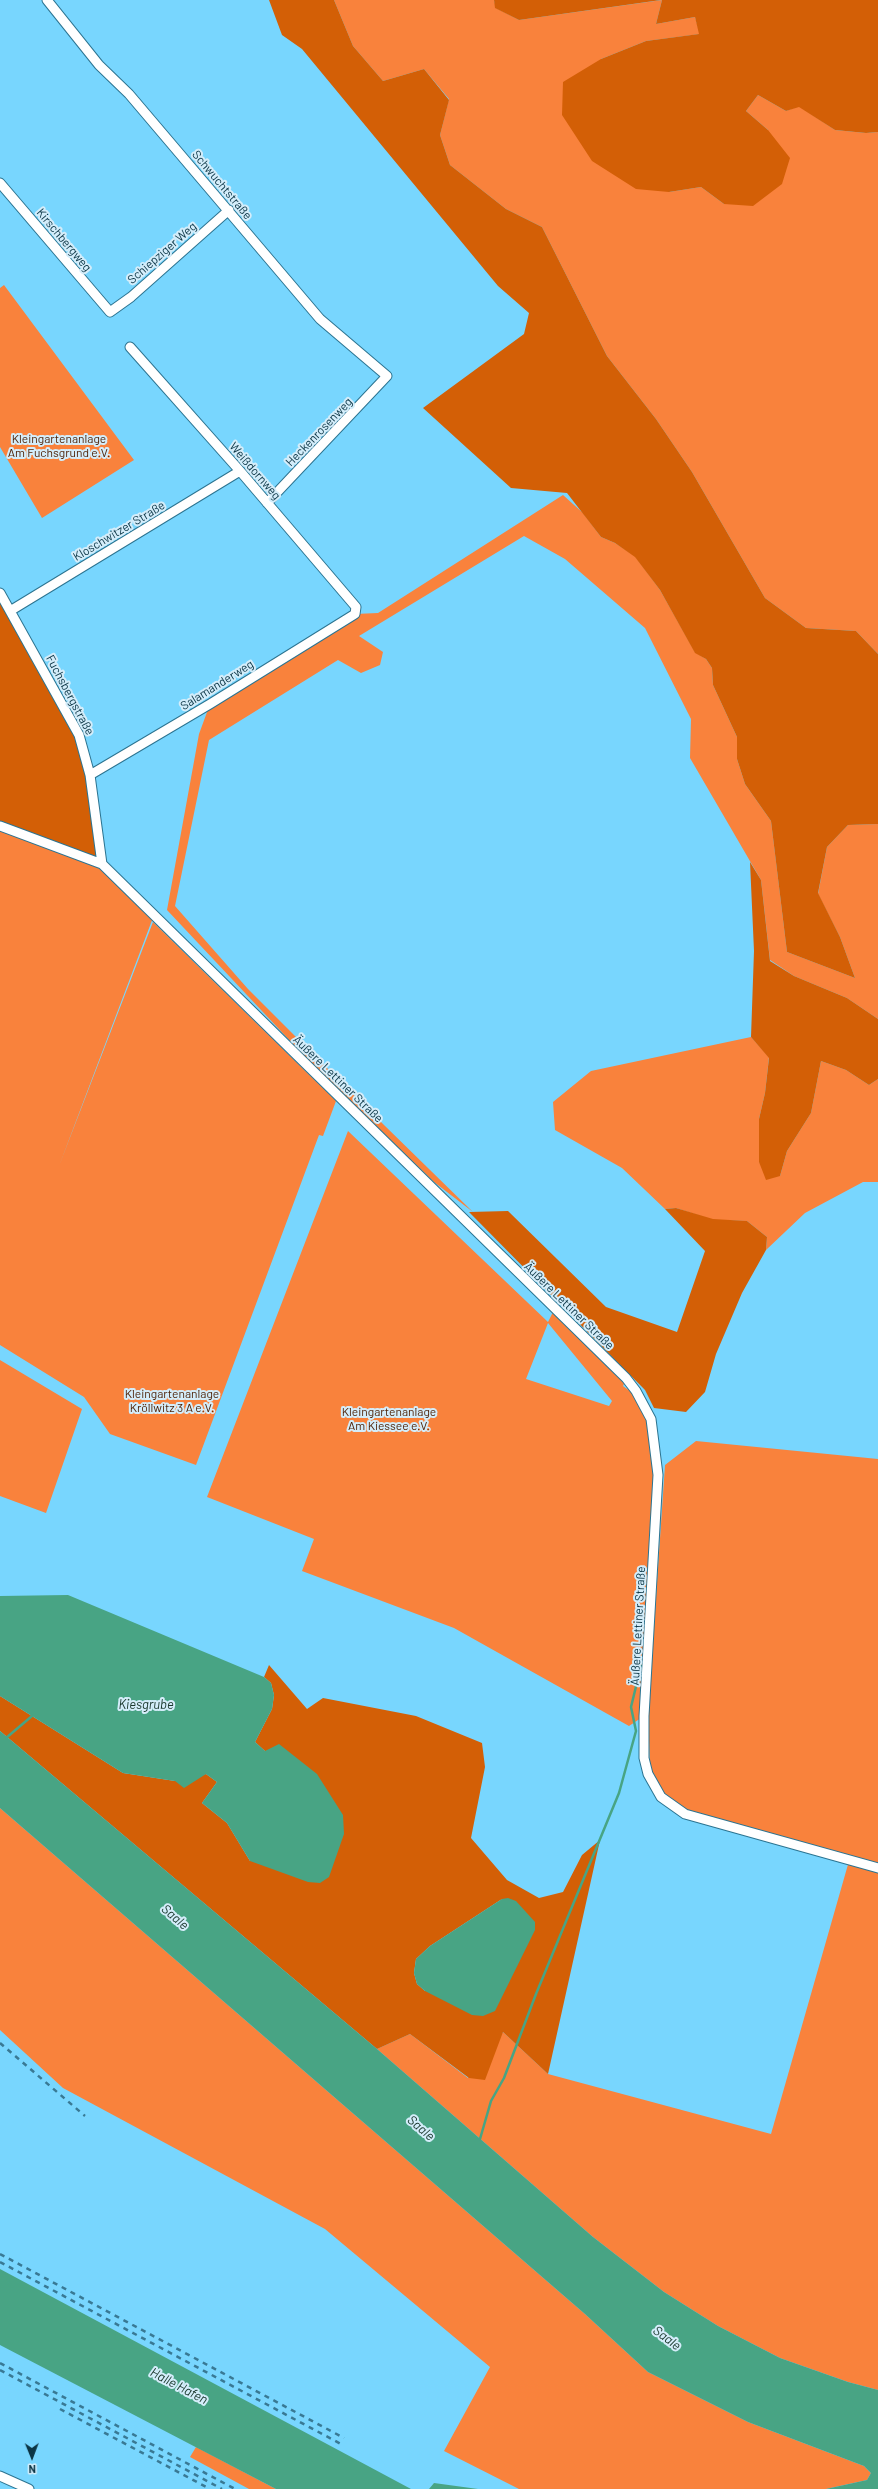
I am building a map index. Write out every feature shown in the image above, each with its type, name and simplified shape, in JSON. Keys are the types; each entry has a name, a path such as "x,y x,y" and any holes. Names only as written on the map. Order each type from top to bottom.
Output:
{"street":[{"name":"Schwuchtstraße","path":"47,0 99,65 129,94 320,319 387,376"},
{"name":"Kirschbergweg","path":"0,183 110,312"},
{"name":"Schiepziger Weg","path":"110,312 131,297 229,210"},
{"name":"Weißdornweg","path":"130,346 240,471 356,607 355,614"},
{"name":"Heckenrosenweg","path":"267,503 387,376"},
{"name":"Kloschwitzer Straße","path":"10,611 240,471"},
{"name":"Fuchsbergstraße","path":"0,593 79,735 90,775 102,864"},
{"name":"Salamanderweg","path":"90,775 210,704 355,614"},
{"name":"Äußere Lettiner Straße","path":"0,826 102,864 636,1391 651,1419 658,1475 644,1716 644,1758 648,1774 661,1797 685,1814 878,1868"},
{"path":"0,2476 29,2489"}],"green space":[{"path":"334,0 494,0 496,8 519,20 662,0 656,24 695,17 700,34 646,41 601,59 669,192 701,187 724,204 768,130 746,111 758,95 786,111 799,106 835,130 866,133 878,132 878,654 856,631 806,628 765,598 692,472 656,419 607,356 542,227 506,209 450,165 440,135 449,99 424,69 383,81 353,46"},
{"name":"Kleingartenanlage Am Fuchsgrund e.V.","path":"4,285 134,460 42,518 0,447 0,288"},
{"path":"563,495 583,513 601,537 615,543 635,556 660,590 695,652 706,659 712,668 713,685 737,737 737,759 745,784 771,821 787,952 855,978 840,937 818,894 827,847 848,825 878,824 878,1019 847,998 794,976 770,960 761,880 690,758 691,719 645,628 565,559 524,536 359,636 383,652 380,665 361,673 338,660 209,740 175,906 248,989 473,1212 434,1182 309,1061 167,910 199,734 210,704 355,614 378,613"},
{"name":"Kleingartenanlage Kröllwitz 3 A e.V.","path":"0,827 102,864 154,915 59,1166 153,922 336,1101 323,1136 319,1135 196,1465 110,1434 84,1397 0,1345"},
{"path":"751,1037 769,1057 765,1093 759,1119 759,1162 780,1176 787,1151 811,1113 821,1061 846,1070 869,1085 878,1079 878,1182 863,1182 805,1213 766,1250 767,1237 747,1221 713,1220 676,1208 665,1209 622,1168 555,1130 553,1102 591,1071"},
{"name":"Kleingartenanlage Am Kiessee e.V.","path":"348,1131 548,1322 553,1312 625,1382 623,1386 641,1399 651,1419 658,1475 644,1716 629,1726 454,1628 302,1571 314,1539 207,1497","holes":["548,1323 612,1401 609,1406 526,1379"]},
{"path":"0,1360 82,1409 46,1513 0,1496"},
{"path":"696,1441 878,1459 878,1867 688,1813 666,1798 655,1784 650,1765 648,1715 665,1465"},
{"path":"0,1808 585,2314 648,2372 748,2422 864,2466 871,2473 867,2480 826,2489 519,2489 444,2451 490,2367 325,2229 63,2088 0,2030"},
{"path":"849,1861 878,1869 878,2390 848,2382 780,2358 718,2326 664,2292 593,2237 377,2049 410,2034 468,2078 503,2032 548,2074 771,2134"},
{"path":"196,2447 276,2489 249,2489 190,2457"}],"shaded area":[{"path":"269,0 334,0 353,46 383,81 424,69 449,100 440,135 450,165 506,209 542,227 607,356 656,419 692,472 765,598 806,628 856,631 878,654 878,824 848,825 827,847 818,893 840,937 855,978 787,952 771,821 745,784 737,759 737,737 713,685 712,668 706,659 695,653 660,590 635,557 615,543 601,537 567,493 511,488 423,408 524,334 529,313 498,286 302,49 282,35"},
{"path":"494,0 661,0 519,20 495,8"},
{"path":"662,0 878,0 878,132 866,133 835,130 799,107 786,111 758,95 746,111 768,130 790,158 782,184 753,206 724,204 701,187 669,192 636,189 592,161 562,115 563,82 601,59 646,41 699,34 695,17 656,24"},
{"path":"0,593 79,735 100,862 0,822"},
{"path":"750,862 761,880 770,961 794,976 847,998 878,1019 878,1079 869,1085 846,1070 821,1061 811,1113 787,1151 780,1176 766,1180 759,1162 759,1119 765,1093 769,1058 751,1037 754,951"},
{"path":"676,1208 713,1219 747,1221 767,1237 766,1250 742,1293 716,1354 705,1392 686,1412 654,1408 645,1390 469,1212 508,1211 606,1307 677,1332 705,1251 665,1209"},
{"path":"269,1665 307,1709 323,1698 416,1716 482,1743 485,1767 471,1838 507,1880 539,1898 563,1892 582,1855 600,1840 548,2074 503,2032 485,2080 469,2078 410,2034 377,2049 0,1731 0,1696 123,1773 175,1781 206,1774 217,1782 202,1803 227,1823 250,1861 265,1751 255,1742 272,1709 274,1695 271,1683 264,1677","holes":["502,1899 425,1991 417,1984 414,1973 416,1959 430,1946"]}],"water":[{"name":"Kiesgrube","path":"68,1595 264,1677 271,1683 274,1695 272,1709 255,1742 265,1751 279,1744 317,1774 343,1815 344,1834 329,1877 320,1883 308,1882 250,1861 227,1823 202,1803 217,1782 206,1774 184,1788 175,1781 123,1773 0,1696 0,1596"},
{"name":"Saale","path":"0,1731 377,2049 593,2237 664,2292 718,2326 780,2358 848,2382 878,2390 878,2489 826,2489 867,2480 871,2473 864,2466 748,2422 648,2372 585,2314 0,1808"},
{"path":"508,1898 516,1901 535,1922 535,1930 495,2011 483,2016 472,2015 425,1991 417,1984 414,1973 416,1959 430,1946 502,1899"},
{"name":"Halle Hafen","path":"0,2269 411,2489 276,2489 0,2345"},
{"path":"434,2483 478,2489 429,2489"}],"waterway":[{"path":"480,2139 491,2101 504,2078 536,1994 619,1793 636,1731 631,1707 641,1666"},
{"path":"6,1738 32,1716"}],"railway":[{"path":"0,2043 85,2116"},
{"path":"0,2254 344,2438"},
{"path":"0,2262 341,2444"},
{"path":"0,2363 235,2489"},
{"path":"0,2370 222,2489"},
{"path":"60,2409 210,2489"}]}
